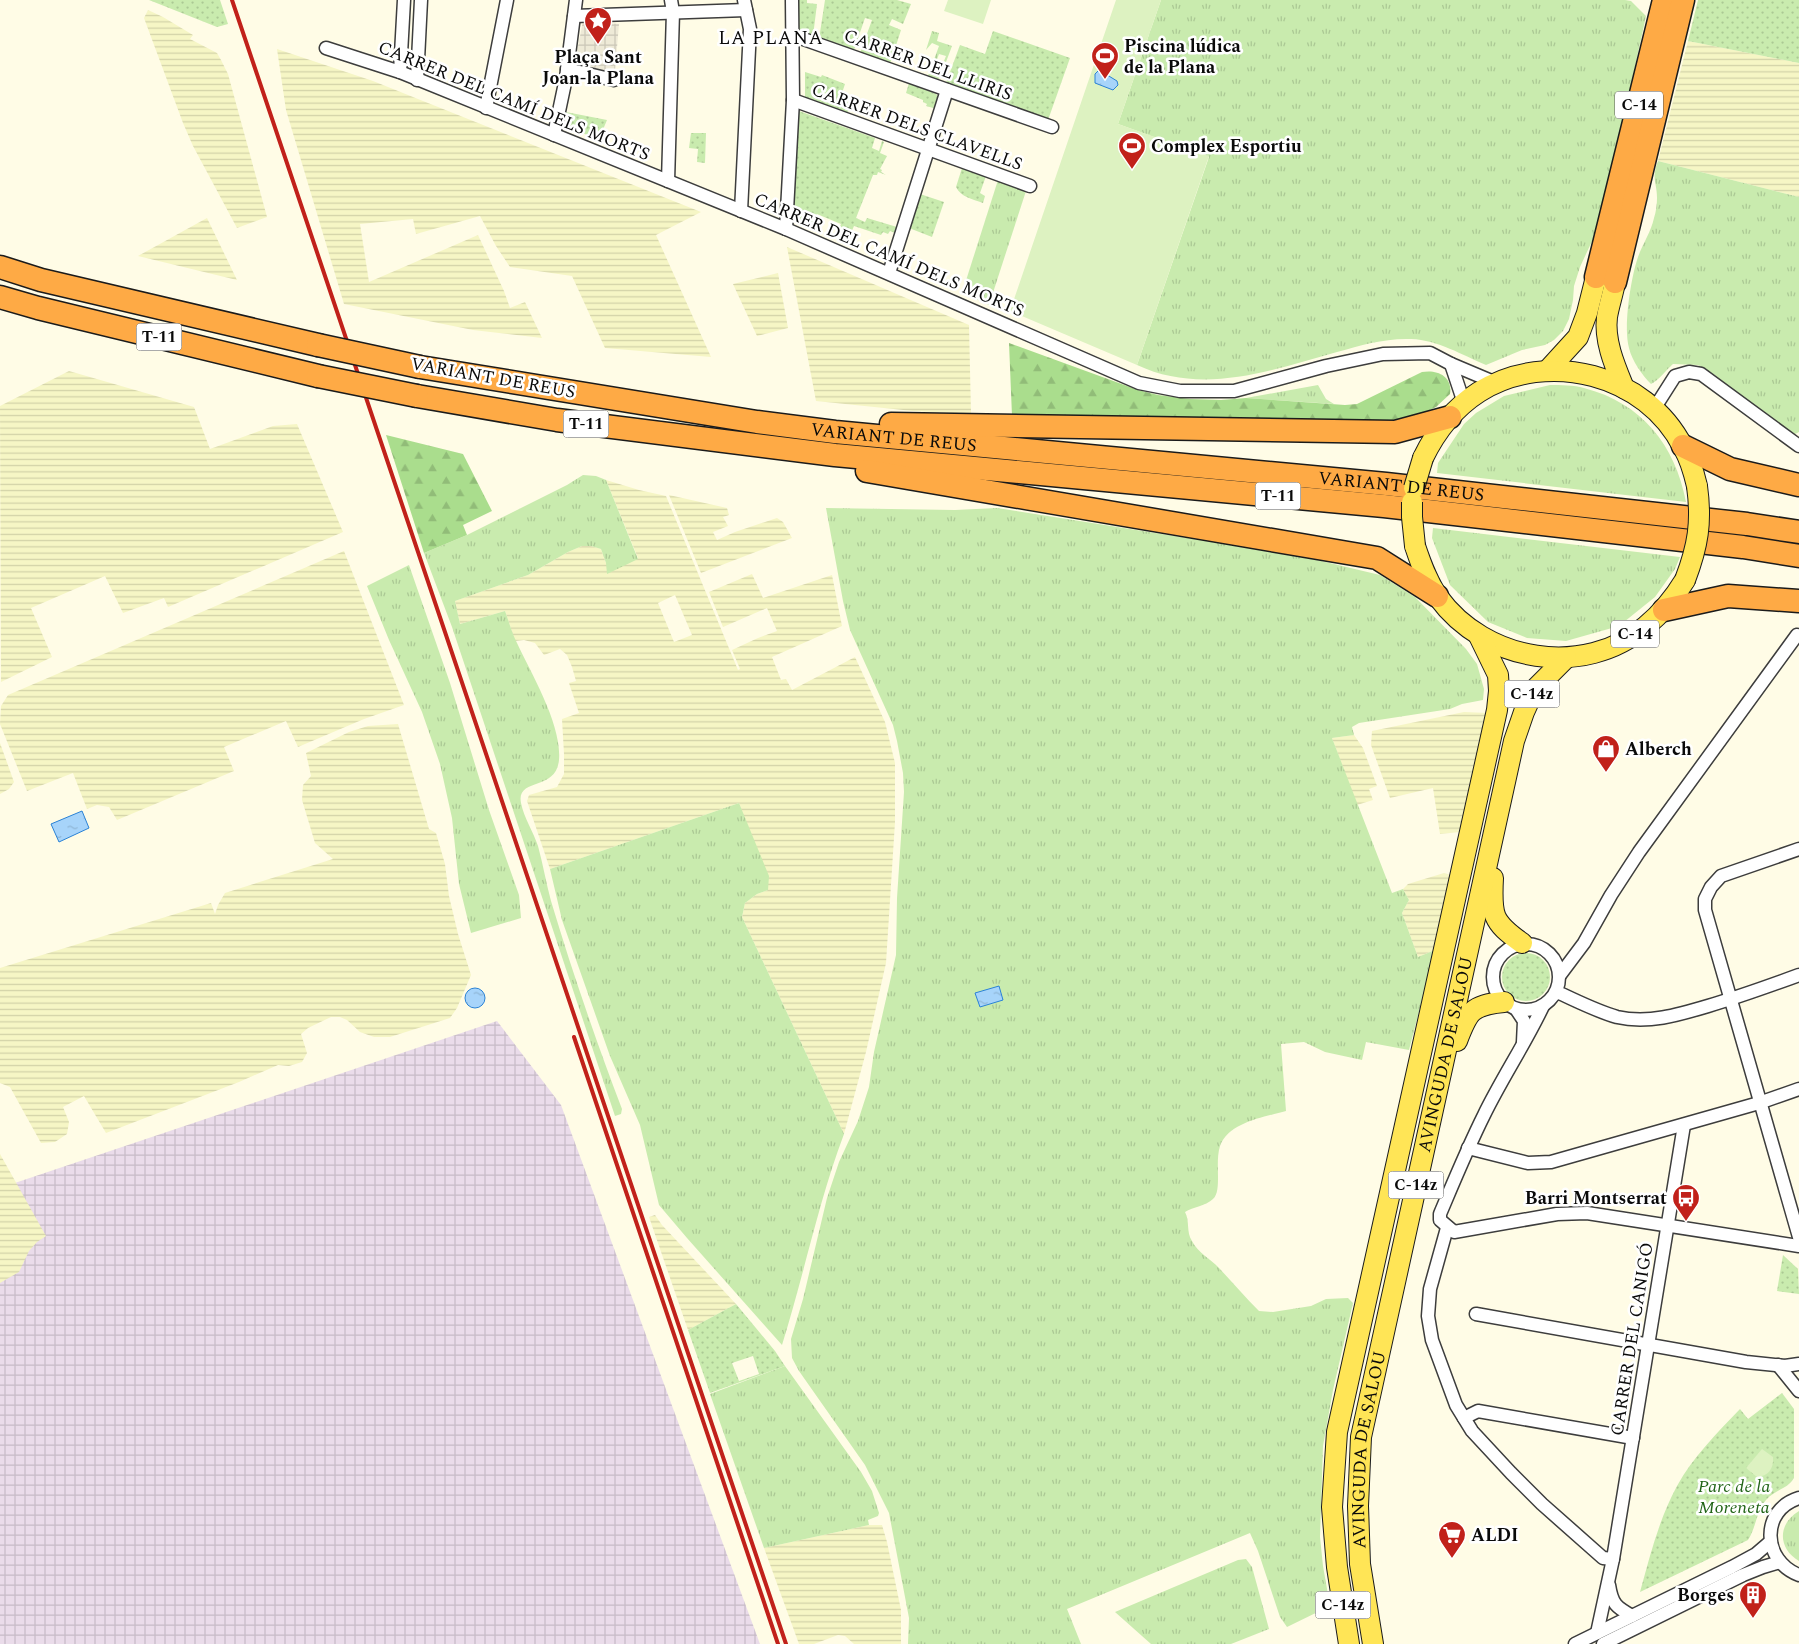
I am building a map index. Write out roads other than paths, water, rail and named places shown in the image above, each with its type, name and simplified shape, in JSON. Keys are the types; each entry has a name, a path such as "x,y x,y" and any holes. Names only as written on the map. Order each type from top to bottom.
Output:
{"highway":[{"name":"C-14","path":"1606,280 1664,0"},
{"name":"C-14","path":"1606,280 1683,0"},
{"name":"VARIANT DE REUS","path":"0,267 42,280 420,367 757,422 845,433 1396,485 1747,524 1799,532"},
{"name":"VARIANT DE REUS","path":"0,297 38,308 318,376 417,396 557,420 835,455 1384,506 1743,547 1799,556"},
{"path":"757,422 775,416 845,423 1395,432 1457,410"},
{"path":"756,445 779,459 835,466 1377,558 1438,596"},
{"path":"1683,446 1730,469 1799,485"},
{"path":"1664,610 1728,596 1799,602"}],"main road":[{"name":"C-14","path":"1547,371 1578,337 1587,313 1606,280"},
{"name":"C-14","path":"1606,280 1607,318 1613,362 1624,388"},
{"name":"C-14","path":"1547,371 1585,373 1605,379 1624,388 1654,409 1673,430 1683,446 1692,466 1700,509 1699,532 1694,557 1685,580 1664,610 1645,627 1624,641 1599,651 1566,658 1544,658 1500,647 1479,636 1456,618 1438,596 1424,572 1415,546 1413,531 1412,502 1416,480 1423,458 1435,436 1457,410 1496,383 1512,377 1547,371"},
{"name":"AVINGUDA DE SALOU","path":"1349,1644 1337,1567 1332,1507 1337,1432 1491,742 1499,691 1498,675 1479,636"},
{"name":"AVINGUDA DE SALOU","path":"1372,1639 1360,1564 1358,1506 1360,1437 1514,741 1534,690 1566,658"},
{"path":"1496,823 1492,892 1493,914 1503,930 1522,944"},
{"path":"1437,1089 1463,1025 1471,1011 1487,1003 1510,1005"}],"street":[{"path":"400,72 404,0"},
{"path":"417,80 421,0"},
{"path":"486,108 508,0"},
{"path":"554,135 567,69 576,0"},
{"path":"786,229 793,100 792,0"},
{"path":"574,16 672,6 745,5 750,29 741,211"},
{"path":"668,180 672,6"},
{"name":"CARRER DEL LLIRIS","path":"792,35 1052,127"},
{"name":"CARRER DEL CAMÍ DELS MORTS","path":"326,48 400,72 668,180 889,273 1139,382 1180,391 1234,391 1326,366 1383,354 1430,353 1496,383"},
{"path":"567,69 614,80"},
{"path":"889,273 947,90"},
{"name":"CARRER DELS CLAVELLS","path":"793,100 1030,186"},
{"path":"1451,364 1457,410"},
{"path":"1654,409 1675,376 1689,372 1701,374 1799,446"},
{"path":"1510,1005 1525,1010 1535,1009 1551,1000 1557,992 1560,975 1584,943 1611,895 1639,852 1797,636"},
{"path":"1799,849 1721,876 1711,888 1706,899 1705,910 1799,1237"},
{"path":"1555,960 1584,943"},
{"path":"1522,1046 1524,1021 1495,989 1493,981 1495,966 1504,952 1512,946 1534,944 1546,950 1555,960 1560,975"},
{"path":"1557,992 1589,1008 1618,1017 1641,1020 1666,1018 1730,999 1799,975"},
{"path":"1543,1006 1468,1148 1440,1214 1443,1224 1430,1289 1428,1316 1432,1340 1442,1370 1456,1405 1472,1431 1542,1504 1603,1558 1613,1559"},
{"path":"1468,1148 1505,1158 1535,1163 1558,1161 1759,1103 1799,1089"},
{"name":"CARRER DEL CANIGÓ","path":"1600,1639 1684,1125"},
{"path":"1443,1224 1454,1232 1556,1214 1587,1213 1799,1246"},
{"path":"1476,1314 1746,1362 1778,1365 1799,1364"},
{"path":"1778,1365 1799,1391"},
{"path":"1464,1418 1478,1411 1633,1438"},
{"path":"1799,1498 1790,1502 1778,1512 1772,1525 1770,1542 1780,1562 1786,1568 1799,1574"},
{"path":"1600,1639 1632,1616 1732,1567 1756,1554 1770,1542"},
{"path":"1575,1644 1600,1639 1763,1567 1780,1562"},
{"name":"CARRER DEL CANIGÓ","path":"1609,1583 1611,1598 1617,1608 1632,1616"}],"water":[{"name":"Piscina lúdica de la Plana","path":"1099,70 1117,81 1118,85 1113,90 1095,83 1095,74"},
{"path":"82,811 89,828 59,842 51,824"},
{"path":"999,986 1003,1000 980,1007 975,993"},
{"path":"471,988 479,988 485,994 485,1002 479,1008 471,1008 465,1002 465,994"}],"railway":[{"path":"232,0 786,1644"},
{"path":"574,1037 778,1644"}],"place":[{"name":"Plaça Sant Joan-la Plana","path":"598,45"},
{"name":"Piscina lúdica de la Plana","path":"1105,80"},
{"name":"Complex Esportiu","path":"1132,170"},
{"name":"Alberch","path":"1606,773"},
{"name":"Barri Montserrat","path":"1686,1222"},
{"name":"ALDI","path":"1452,1559"},
{"name":"Borges","path":"1753,1619"}],"district":[{"name":"LA PLANA","path":"771,38"}],"park label":[{"name":"Parc de la Moreneta","path":"1734,1496"}]}
